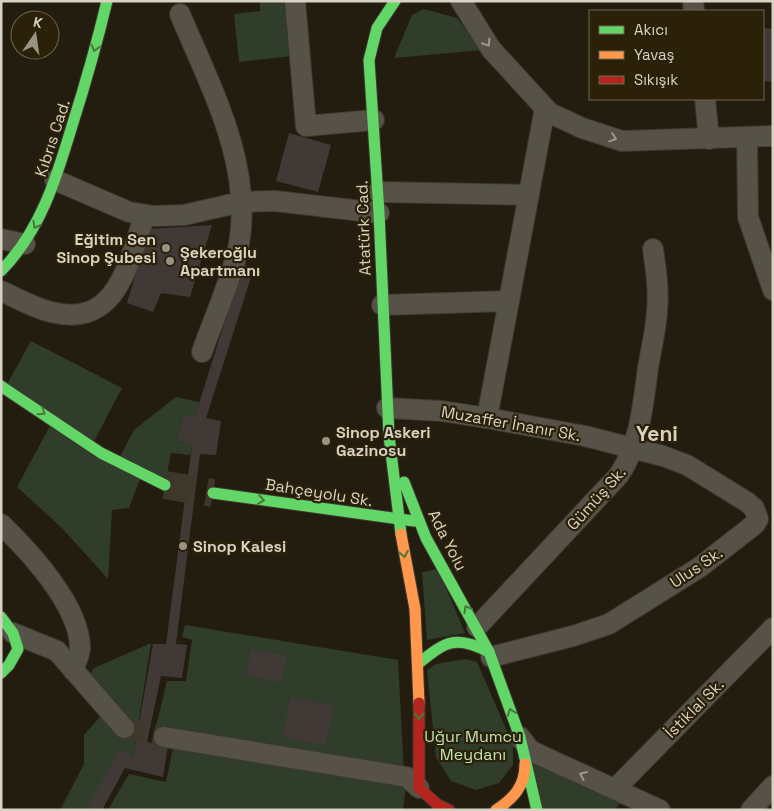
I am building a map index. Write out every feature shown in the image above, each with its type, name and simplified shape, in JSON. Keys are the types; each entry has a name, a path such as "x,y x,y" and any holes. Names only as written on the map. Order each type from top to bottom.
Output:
{"main road":[{"name":"Kıbrıs Cad.","path":"1,271 16,257 39,221 56,180 83,94 107,1"},
{"path":"380,1 380,20"},
{"path":"380,20 395,1"},
{"name":"Atatürk Cad.","path":"380,20 371,41 369,60 378,192 389,436"},
{"path":"1,386 133,472 165,485"},
{"path":"389,436 398,520 415,609 419,663 419,795 449,810"},
{"name":"Ada Yolu","path":"389,436 426,538 477,627 490,654 520,737 536,810"},
{"name":"Bahçeyolu Sk.","path":"213,493 398,520 414,521 417,516"},
{"path":"1,617 13,633 18,649 9,665 1,673"},
{"path":"419,663 448,642 469,641 490,654"},
{"path":"496,810 513,799 522,784 525,775 525,757"}],"street":[{"path":"295,1 306,126 374,120"},
{"path":"462,1 491,49 545,108 550,113 582,128 622,142 773,136"},
{"path":"180,14 225,123 238,165 241,202 242,226 237,254 202,352"},
{"path":"704,100 709,139"},
{"path":"487,418 545,108"},
{"path":"747,137 748,217 773,290"},
{"path":"56,180 104,202 145,215 184,215 241,202 275,201 379,213"},
{"path":"378,192 529,195"},
{"path":"1,292 49,312 67,315 95,310 108,301 120,286 145,215"},
{"path":"1,239 25,244"},
{"name":"Gümüş Sk.","path":"477,627 619,475 634,447 657,311 658,281 653,250"},
{"path":"382,305 509,301"},
{"name":"Muzaffer İnanır Sk.","path":"387,408 442,411 487,418 634,447"},
{"name":"Ulus Sk.","path":"490,654 573,636 609,624 700,567 755,524 758,519 754,508 747,502 687,465 634,447"},
{"path":"1,524 29,551 63,599 75,628 80,649 74,670"},
{"name":"İstiklal Sk.","path":"615,789 773,628"},
{"path":"13,633 57,651 124,728"},
{"path":"164,737 407,778 419,795"},
{"path":"520,737 530,750 660,810"},
{"path":"751,810 773,786"}],"green space":[{"path":"260,1 286,1 292,56 239,62 234,14 260,11"},
{"path":"424,9 457,18 482,50 394,58 412,15"},
{"path":"31,341 122,388 92,445 117,462 134,430 176,397 199,402 195,416 183,416 177,441 192,445 190,455 171,453 165,485 141,476 129,508 112,510 108,579 62,528 17,487 53,420 5,388"},
{"path":"438,569 465,633 427,640 422,572"},
{"path":"185,625 398,660 404,774 407,777 403,810 108,810 129,774 166,782 175,739 154,735 167,681 186,681 192,640 182,637"},
{"path":"151,643 133,757 121,750 86,810 60,810 84,764 84,735 107,709 84,683 94,668"},
{"name":"Uğur Mumcu Meydanı","path":"465,659 477,662 513,745 513,765 499,783 476,790 451,781 436,757 427,670 436,664"},
{"path":"530,750 627,795 615,810 537,810"}],"building":[{"path":"764,28 773,29 773,82 764,81"},
{"path":"289,133 331,145 318,192 276,181"},
{"name":"Şekeroğlu Apartmanı","path":"212,225 190,297 161,293 153,312 127,303 149,229"},
{"path":"243,264 254,268 206,418 221,421 216,455 200,454 176,644 187,645 182,678 161,676 147,742 168,746 163,777 125,768 102,810 86,810 120,749 133,757 153,644 166,644 192,445 177,441 183,416 195,416"},
{"path":"251,649 287,656 281,683 246,675"},
{"path":"291,697 334,706 325,746 282,737"}],"tunnel":[{"path":"165,485 213,493"},
{"path":"124,728 164,737"}],"traffic: fast":[{"path":"1,271 27,238 46,203 86,80 107,1"},
{"path":"395,1 377,28 369,60 379,213 389,436 401,534"},
{"path":"1,386 101,453 165,485"},
{"path":"404,482 426,538 489,652"},
{"path":"213,493 414,521"},
{"path":"1,617 13,633 18,649 9,665 1,673"},
{"path":"419,663 444,645 452,643 468,643 489,652 520,737 537,810"}],"traffic: slow":[{"path":"401,534 415,609 419,703"},
{"path":"496,810 508,801 521,785 525,764"}],"traffic: jam":[{"path":"419,703 419,788 438,805 449,810"}],"place":[{"name":"Eğitim Sen Sinop Şubesi","path":"166,248"},
{"name":"Şekeroğlu Apartmanı","path":"170,261"},
{"name":"Sinop Askeri Gazinosu","path":"326,441"},
{"name":"Sinop Kalesi","path":"183,546"}],"district":[{"name":"Yeni","path":"657,434"}]}
